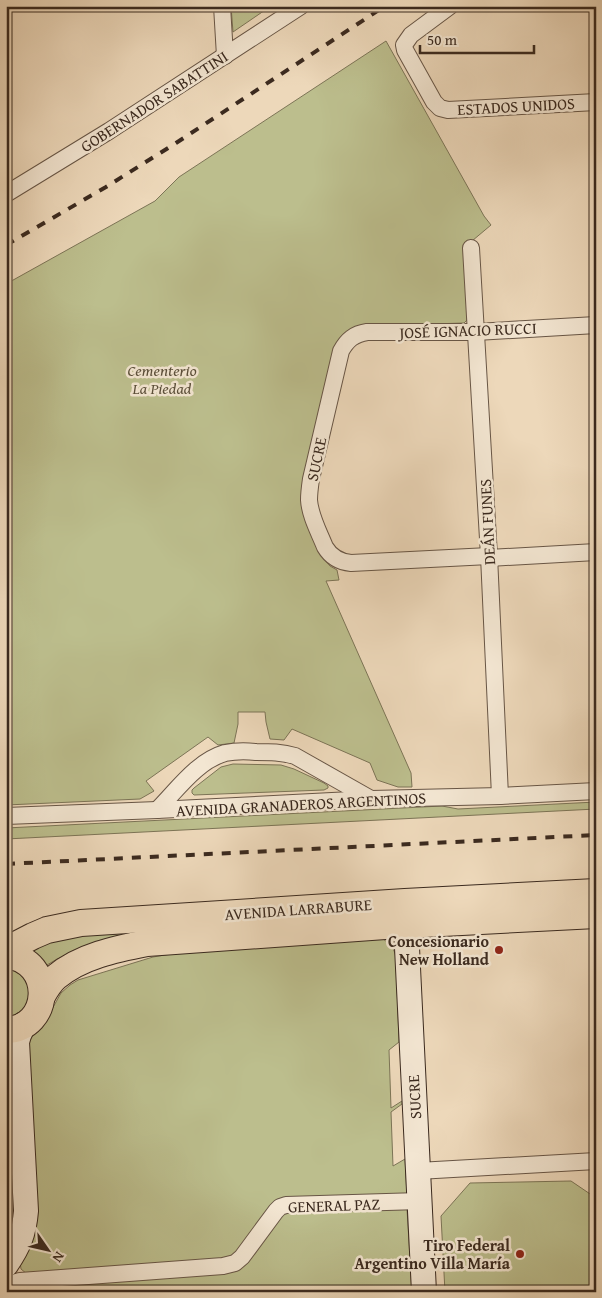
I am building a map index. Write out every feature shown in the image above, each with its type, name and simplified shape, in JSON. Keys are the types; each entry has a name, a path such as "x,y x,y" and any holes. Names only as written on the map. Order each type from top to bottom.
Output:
{"main road":[{"name":"AVENIDA LARRABURE","path":"15,1027 29,1021 36,1013 42,996 56,977 77,964 119,949 147,943 596,892"},
{"name":"AVENIDA LARRABURE","path":"6,950 46,930 81,923 405,913 596,915"},
{"name":"SUCRE","path":"405,913 424,1292"},
{"path":"6,955 22,959 29,964 39,979 42,987 42,996"},
{"path":"6,1265 22,1237 26,1211 19,1035 15,1027"}],"street":[{"path":"222,6 225,56"},
{"name":"GOBERNADOR SABATTINI","path":"6,194 109,131 301,6"},
{"name":"ESTADOS UNIDOS","path":"450,6 410,35 404,45 437,106 448,110 596,102"},
{"name":"DEÁN FUNES","path":"471,248 489,557 500,796"},
{"name":"JOSÉ IGNACIO RUCCI","path":"345,345 349,339 361,333 476,332 596,324"},
{"name":"SUCRE","path":"345,345 339,358 313,470 309,500 325,547 333,556 344,562 351,563 489,557"},
{"path":"489,557 596,552"},
{"path":"157,810 202,765 227,753 284,753 295,756 371,799"},
{"name":"AVENIDA GRANADEROS ARGENTINOS","path":"6,816 371,799 500,796 596,791"},
{"path":"418,1170 596,1161"},
{"name":"GENERAL PAZ","path":"6,1285 48,1279 223,1266 235,1262 242,1257 276,1211 286,1205 420,1201"}],"green space":[{"path":"231,6 271,6 233,32"},
{"name":"Cementerio La Piedad","path":"386,41 484,216 491,225 466,246 467,320 464,323 367,326 351,330 307,521 323,558 330,566 337,570 339,580 326,581 411,773 412,787 398,787 377,780 370,763 292,729 284,740 270,739 265,712 238,712 238,724 234,743 218,745 208,737 146,781 154,791 140,799 6,805 6,284 155,201 179,177"},
{"path":"233,764 281,765 324,783 328,788 324,790 194,795 192,793 194,788 221,767"},
{"path":"596,802 596,809 6,839 6,828 442,806 458,809"},
{"path":"381,911 73,953 47,965 30,950 60,937"},
{"path":"383,939 391,946 396,957 399,1042 389,1050 391,1108 402,1101 402,1104 391,1112 393,1166 405,1159 407,1195 283,1212 407,1209 412,1292 14,1292 17,1289 232,1258 27,1274 21,1269 29,1040 30,1036 46,1020 61,993 78,980 153,957 183,952"},
{"path":"6,967 9,967 28,980 29,1003 18,1015 6,1019"},
{"path":"6,1097 13,1230 9,1235 7,1235"},
{"name":"Tiro Federal Argentino Villa María","path":"571,1181 596,1198 596,1292 445,1292 441,1216 470,1183"}],"railway":[{"path":"6,245 106,187 176,143 385,6"},
{"path":"6,864 596,835"}],"place":[{"name":"Concesionario New Holland","path":"499,950"},
{"name":"Tiro Federal Argentino Villa María","path":"520,1254"}]}
